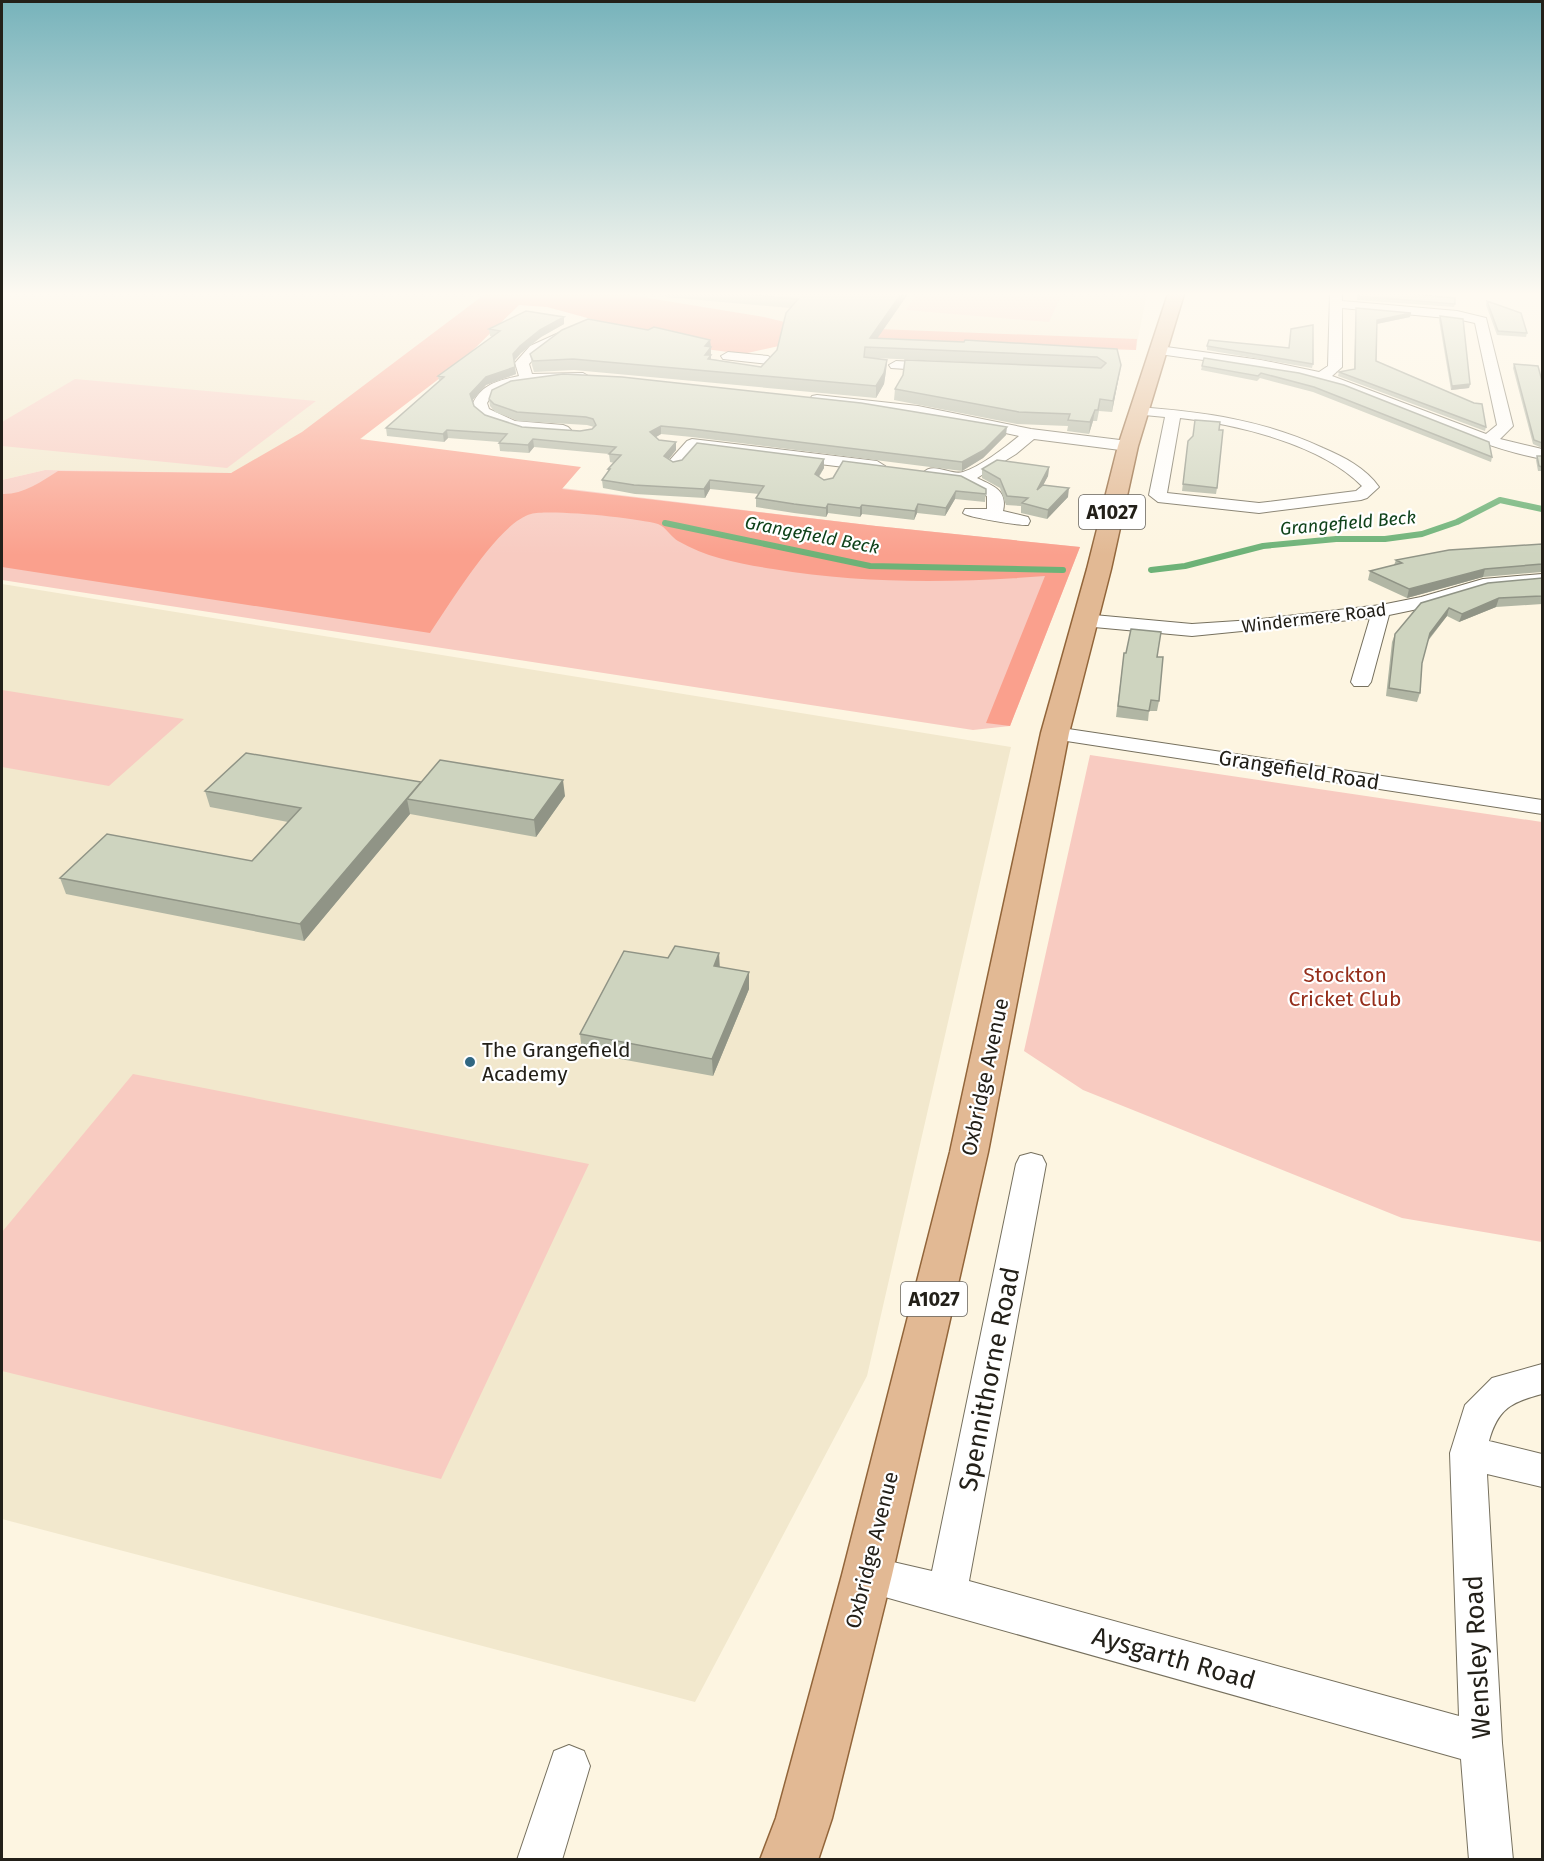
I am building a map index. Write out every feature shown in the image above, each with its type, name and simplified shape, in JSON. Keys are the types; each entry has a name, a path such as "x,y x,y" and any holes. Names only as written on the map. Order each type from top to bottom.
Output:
{"main road":[{"name":"Oxbridge Avenue","path":"789,1860 804,1818 867,1575 988,1068 1055,733 1128,446 1148,381"}],"street":[{"path":"519,381 492,390 482,398 479,405 481,411 491,419 534,434 578,431"},
{"path":"887,394 891,381"},
{"path":"1330,381 1487,440 1542,454"},
{"path":"1487,440 1499,433 1505,426 1495,381"},
{"path":"801,397 887,394 947,415 1031,434 1128,446"},
{"path":"1138,411 1173,414 1248,424 1296,441 1364,477 1371,488 1361,495 1259,508 1157,495 1173,414"},
{"path":"965,478 1011,451 1031,434"},
{"path":"672,442 892,468"},
{"path":"675,464 692,444"},
{"path":"826,481 838,462"},
{"path":"914,471 965,478 994,493 997,502 994,514"},
{"path":"971,513 994,514 1022,521"},
{"name":"Windermere Road","path":"1083,620 1192,630 1253,626 1381,611 1425,602 1483,584 1542,579"},
{"path":"1361,682 1381,611"},
{"name":"Grangefield Road","path":"1055,733 1542,807"},
{"name":"Spennithorne Road","path":"947,1594 1031,1164"},
{"path":"1542,1379 1504,1389 1478,1416 1468,1453 1542,1470"},
{"name":"Wensley Road","path":"1468,1453 1481,1743 1491,1860"},
{"name":"Aysgarth Road","path":"867,1575 947,1594 1481,1743"},
{"path":"539,1860 569,1766"}],"shaded area":[{"path":"2,381 424,381 360,440 230,473 45,470 2,480"},
{"path":"370,381 436,381 360,439 581,467 562,489 876,526 1080,547 1010,726 986,723 1045,576 909,581 807,574 749,565 712,556 678,541 658,524 594,515 541,513 531,514 518,520 490,548 430,633 2,567 2,494 24,490 58,471 231,473 302,432"},
{"name":"The Grangefield Academy","path":"2,584 1011,747 867,1376 695,1702 2,1519"}],"green space":[{"path":"72,381 95,381 316,401 227,468 2,446 2,422"},
{"path":"45,470 230,473 562,488 876,526 1080,547 1010,726 973,730 2,580 2,480"},
{"path":"2,690 184,719 109,786 2,767"},
{"name":"Stockton Cricket Club","path":"1090,755 1542,822 1542,1242 1402,1218 1083,1090 1024,1051"},
{"path":"133,1074 589,1164 441,1479 2,1371 2,1232"}],"building":[{"path":"440,381 482,381 470,394 474,406 485,415 522,427 580,431 592,429 596,425 593,419 586,417 517,412 494,404 489,399 492,390 512,381 657,381 861,403 1007,427 984,450 962,462 661,426 650,432 659,440 676,442 664,456 673,462 682,460 697,443 824,459 815,474 824,480 833,478 843,461 961,476 986,489 986,494 956,491 946,508 918,504 915,511 862,505 860,508 828,504 826,508 794,504 756,498 764,486 710,480 704,489 634,485 602,480 610,469 608,469 621,455 609,454 616,447 533,439 528,445 499,443 507,434 447,430 443,434 386,428"},
{"path":"818,381 879,381 876,386"},
{"path":"900,381 1117,381 1113,401 1100,399 1098,410 1095,410 1090,422 1068,420 1070,414 1019,412 895,389"},
{"path":"1291,381 1328,381 1344,385 1489,442 1492,457 1314,387"},
{"path":"1363,381 1422,381 1474,403 1482,404 1486,427"},
{"path":"1451,381 1470,381 1470,384 1452,386"},
{"path":"1518,381 1542,381 1542,443 1534,440"},
{"path":"1195,420 1220,422 1219,430 1223,430 1217,488 1183,484 1188,441 1193,436"},
{"path":"1537,456 1542,456 1542,467 1539,466"},
{"path":"997,460 1049,467 1037,490 1043,485 1069,488 1048,510 1022,503 1028,498 1007,496 1000,479 982,469"},
{"path":"1542,544 1542,564 1485,569 1409,589 1370,571 1402,563 1396,560 1449,550"},
{"path":"1542,578 1542,596 1499,598 1462,614 1449,608 1430,633 1422,663 1420,693 1389,688 1395,634 1421,603 1488,583"},
{"path":"1131,629 1161,632 1157,657 1163,657 1159,701 1151,700 1149,711 1118,706 1124,653 1126,653"},
{"path":"246,753 421,782 300,924 60,878 107,834 252,861 301,808 205,791"},
{"path":"440,760 563,780 534,820 407,799"},
{"path":"675,946 719,953 714,966 749,972 712,1059 580,1034 624,951 668,958"}],"waterway":[{"name":"Grangefield Beck","path":"1151,570 1185,566 1263,546 1336,539 1385,539 1422,534 1457,522 1500,500 1542,509"},
{"name":"Grangefield Beck","path":"665,523 870,566 1063,570"}],"place":[{"name":"The Grangefield Academy","path":"470,1062"}]}
